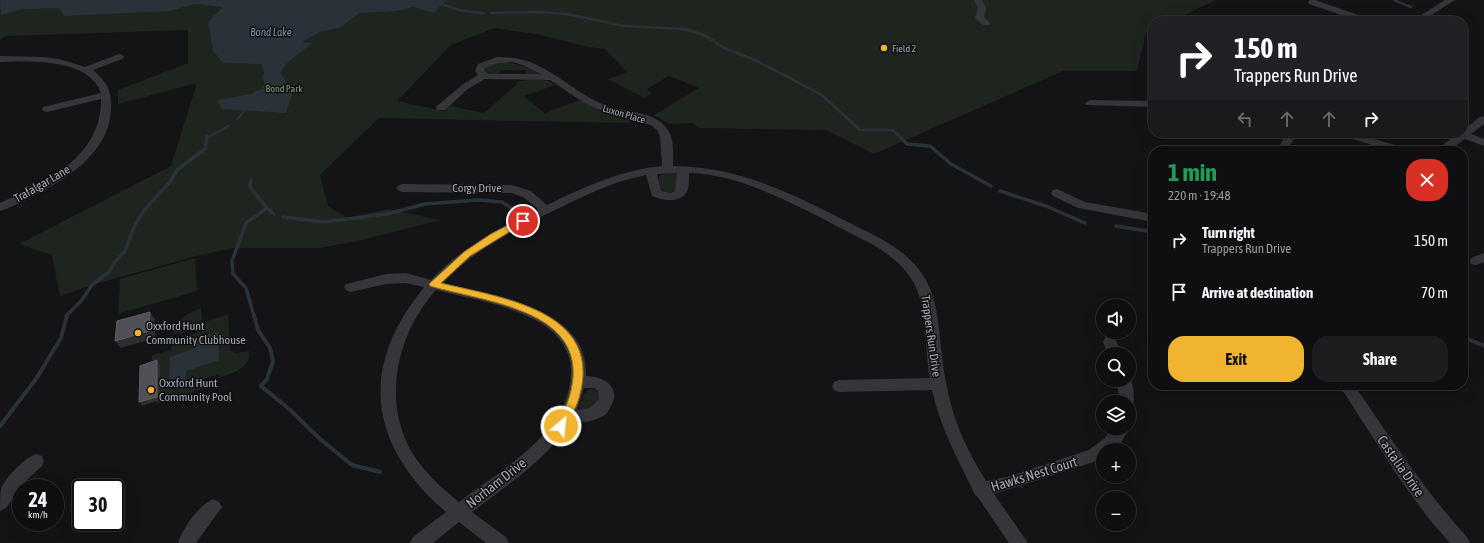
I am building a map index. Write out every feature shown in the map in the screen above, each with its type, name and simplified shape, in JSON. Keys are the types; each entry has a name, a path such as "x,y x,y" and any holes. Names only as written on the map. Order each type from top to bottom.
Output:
{"street":[{"path":"978,0 982,8 979,18 986,22"},
{"path":"1424,16 1451,0"},
{"path":"1312,2 1353,16"},
{"path":"85,70 119,57"},
{"path":"0,59 37,59 62,62 85,70 95,76 101,82 106,95 48,109"},
{"path":"0,68 12,59"},
{"name":"Luxon Place","path":"483,76 480,71 481,66 490,61 507,59 530,64 541,69 593,104 610,111 635,116 657,125 663,132 666,140 668,169"},
{"path":"441,108 460,91 483,76 516,78 551,77"},
{"name":"Trafalgar Lane","path":"0,207 27,195 54,180 84,156 99,138 102,131 105,117 106,95"},
{"path":"1090,103 1148,104"},
{"path":"1468,130 1484,119"},
{"path":"1468,136 1484,143"},
{"path":"1360,138 1387,146"},
{"path":"1447,146 1458,138"},
{"name":"Trappers Run Drive","path":"500,543 433,491 415,470 398,442 389,411 389,373 394,350 410,314 434,284 462,258 479,245 599,184 618,178 668,169 716,171 751,181 878,243 902,259 911,269 926,294 938,384 946,416 958,446 981,490 1019,543"},
{"path":"651,171 656,193 662,197 671,197 678,195 682,191 683,169"},
{"name":"Corgy Drive","path":"402,188 512,189 532,198 546,210"},
{"path":"1057,193 1082,205 1148,217"},
{"name":"Norham Drive","path":"351,287 379,280 398,278 414,279 532,311 554,324 563,332 574,350 579,365 578,382 574,400 567,416 555,433 538,450 419,543"},
{"path":"567,416 584,416 596,413 605,405 607,401 607,392 601,385 578,382"},
{"path":"839,386 938,384"},
{"name":"Castalia Drive","path":"1349,390 1430,508 1461,543"},
{"name":"Hawks Nest Court","path":"981,490 1007,484 1094,455 1111,443 1116,435"},
{"path":"0,503 22,475 36,461"},
{"path":"187,543 189,536 213,508"}],"green space":[{"name":"Bond Park","path":"0,0 1216,0 1182,16 1148,16 1148,32 1146,33 1137,71 1063,71 874,154 826,130 700,128 691,123 670,124 654,115 699,88 669,76 647,89 652,93 644,98 608,79 627,72 605,49 589,47 541,35 495,28 451,45 397,101 444,111 450,106 484,113 516,85 518,81 542,80 551,82 555,85 524,96 544,113 580,100 602,112 635,120 628,123 379,118 320,175 328,206 347,218 388,209 440,220 362,240 321,248 233,248 196,256 92,285 60,296 52,255 19,244 171,166 197,83 118,104 118,90 188,63 188,30 6,36 0,40"},
{"path":"503,61 534,69 540,74 525,75 526,70 501,70 499,74 491,74 486,71 485,69 487,66"},
{"path":"673,173 677,174 677,189 668,193 659,190 659,176"},
{"path":"195,258 197,291 118,314 120,279"},
{"path":"201,308 202,322 185,332 174,334 174,329 179,320 187,314"},
{"path":"228,315 230,350 236,353 249,351 249,357 244,366 234,372 218,378 218,375 204,379 205,388 156,404 156,401 160,400 160,364 152,366 152,355 171,350 172,346 177,340 197,333 205,322"},
{"path":"590,389 596,390 602,396 598,406 581,410 579,407 583,396 585,392"}],"water":[{"name":"Bond Lake","path":"0,0 446,0 434,13 413,7 396,11 359,13 340,28 321,31 302,42 312,43 287,63 280,73 293,91 286,113 222,109 217,100 251,94 267,86 262,64 223,63 213,51 208,22 223,7 194,4 170,11 64,16 60,8 22,9 1,15"},
{"path":"217,332 219,360 186,371 186,381 169,386 170,357 196,348 196,339"}],"building":[{"path":"150,312 149,331 115,341 117,321"},
{"name":"Oxxford Hunt Community Pool","path":"157,360 157,397 139,402 140,366"}],"waterway":[{"path":"441,0 443,5 463,11 484,13"},
{"path":"1394,0 1411,7"},
{"path":"491,13 537,12 567,14 624,26 684,29 695,32 706,36 724,48 757,61 822,95 860,130 893,130 907,144 930,146 951,164 991,186"},
{"path":"264,88 266,86 264,76 266,72"},
{"path":"238,119 247,107"},
{"path":"207,138 229,126"},
{"path":"67,315 81,301 92,285 109,272 114,263 125,251 136,222 147,207 170,182 177,170 205,149 207,138"},
{"path":"251,180 250,187 267,208"},
{"path":"1000,191 1046,206 1085,223"},
{"path":"283,217 324,222 387,214 425,204 478,200 502,202 516,211"},
{"path":"254,316 246,288 233,274 232,261 246,223 267,208"},
{"path":"267,208 274,214"},
{"path":"1116,226 1148,231"},
{"path":"0,426 36,379 61,338 67,315"},
{"path":"254,315 258,330 270,348 273,361 267,379 261,386 288,408 320,439 352,465 380,472"},
{"path":"1468,339 1484,346"}],"place":[{"name":"Field 2","path":"884,48"},
{"name":"Oxxford Hunt Community Clubhouse","path":"138,333"},
{"name":"Oxxford Hunt Community Pool","path":"151,390"}],"route":[{"path":"523,221 479,245 448,270 434,284 498,300 532,311 544,317 563,332 574,350 579,365 578,382 574,400 561,426"}]}
